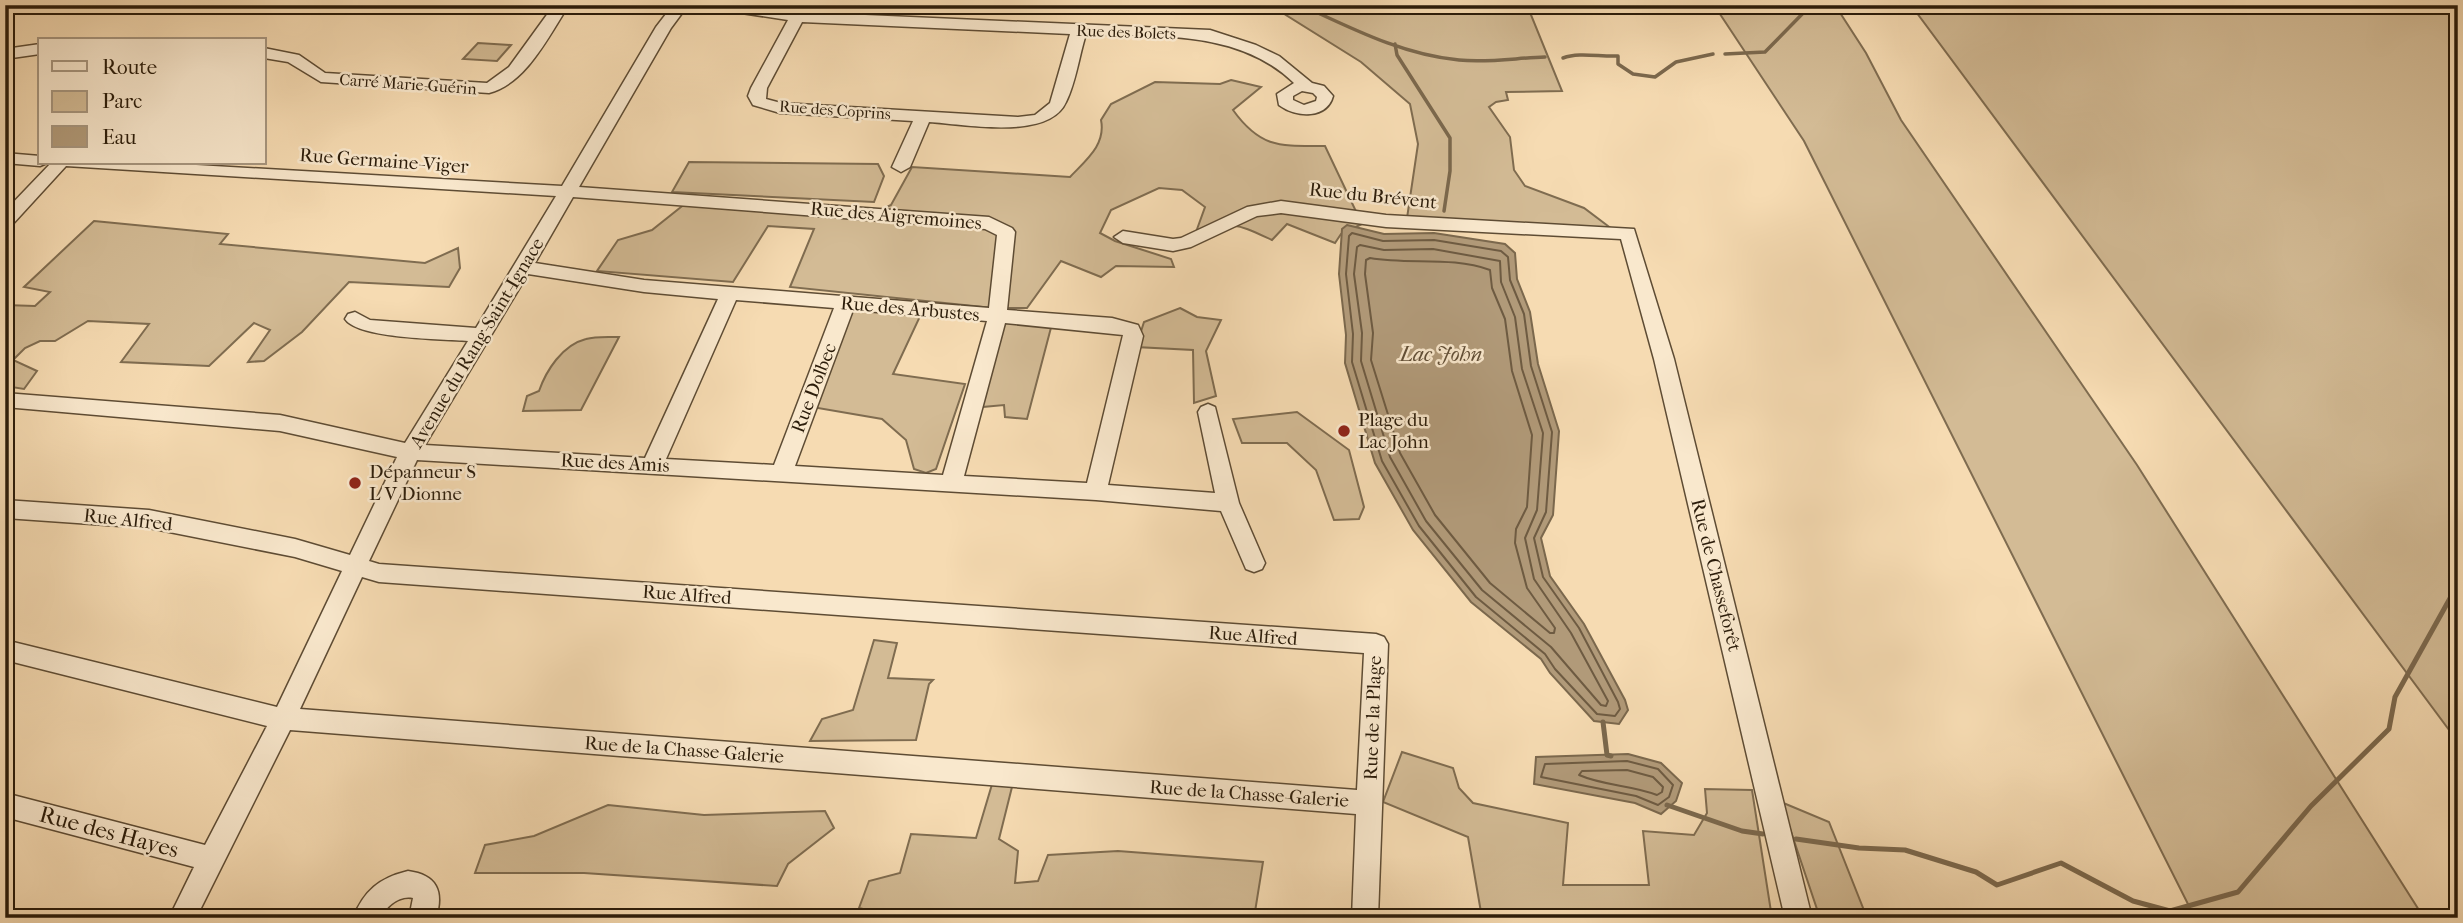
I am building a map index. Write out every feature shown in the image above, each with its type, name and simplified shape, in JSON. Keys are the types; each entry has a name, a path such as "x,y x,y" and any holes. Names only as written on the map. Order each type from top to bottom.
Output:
{"street":[{"path":"5,14 17,5"},
{"name":"Carré Marie-Guérin","path":"266,52 293,58 312,72 329,78 490,88 499,85 513,72 562,5"},
{"name":"Avenue du Rang-Saint-Ignace","path":"182,918 283,719 410,452 567,194 664,27 681,5"},
{"name":"Rue des Bolets","path":"722,5 797,17 1210,35 1248,46 1285,64 1306,86"},
{"name":"Rue des Coprins","path":"797,17 759,89 756,96 759,102 780,108 1025,122 1044,118 1058,103 1079,30"},
{"path":"5,54 38,49"},
{"name":"Rue des Coprins","path":"901,167 923,116"},
{"path":"5,158 38,161"},
{"path":"5,222 59,164"},
{"name":"Rue Germaine-Viger","path":"89,164 567,194"},
{"name":"Rue des Aigremoines","path":"567,194 681,198 989,223 1006,232 997,318 951,485"},
{"name":"Rue du Brévent","path":"1122,237 1173,245 1185,243 1253,211 1281,207 1386,221 1628,233"},
{"name":"Rue de Chasseforêt","path":"1628,233 1664,359 1799,918"},
{"name":"Rue des Arbustes","path":"523,267 644,286 1112,326 1131,330 1133,335 1096,492"},
{"path":"652,466 730,293"},
{"name":"Rue Dolbec","path":"782,472 846,303"},
{"path":"355,319 366,326 480,335"},
{"name":"Rue des Amis","path":"5,400 280,423 410,452 782,472 1228,503"},
{"path":"1208,412 1228,503 1254,563"},
{"name":"Rue Alfred","path":"5,509 149,519 295,548 379,573 1376,644"},
{"name":"Rue de la Plage","path":"1365,918 1376,644"},
{"name":"Rue de la Chasse-Galerie","path":"5,650 283,719 1369,803"},
{"name":"Rue des Hayes","path":"5,805 213,860"},
{"path":"366,918 376,898 398,885 409,883 418,885 428,898 422,918"}],"green space":[{"path":"1270,5 1527,5 1562,91 1506,92 1508,100 1496,102 1489,107 1510,137 1514,170 1525,186 1584,208 1612,229 1407,218 1418,144 1410,104 1361,62"},
{"path":"1714,5 1835,5 1866,53 1901,120 2137,465 2424,918 2195,918 1804,141"},
{"path":"1911,5 2458,5 2458,742"},
{"path":"478,43 511,45 497,61 463,59"},
{"path":"1231,80 1261,87 1233,110 1253,132 1273,143 1325,146 1362,224 1341,234 1335,243 1287,224 1272,240 1235,226 1196,232 1205,207 1182,190 1159,188 1111,210 1100,233 1115,241 1171,259 1174,267 1116,266 1101,277 1061,261 1027,308 993,308 790,287 814,229 768,226 733,282 597,271 618,240 652,230 686,203 874,213 891,205 912,167 1070,177 1098,145 1101,120 1111,104 1155,82 1220,84"},
{"path":"689,162 878,164 884,176 874,202 672,192"},
{"path":"94,221 228,234 220,244 425,263 458,248 460,268 449,287 349,282 302,332 264,361 248,362 270,330 254,323 209,366 121,362 149,324 88,321 55,341 40,341 25,348 13,360 37,371 24,389 5,386 5,305 35,306 50,292 24,287"},
{"path":"843,304 923,310 893,374 965,384 936,469 926,473 914,469 906,440 882,419 812,407"},
{"path":"1180,308 1197,317 1221,320 1206,351 1216,396 1194,403 1193,350 1136,347 1144,322"},
{"path":"995,319 1053,320 1027,419 1005,417 1004,405 971,408"},
{"path":"619,337 581,410 523,411 527,396 539,391 546,375 562,353 577,342 590,338"},
{"path":"1297,412 1349,450 1364,507 1359,519 1334,520 1316,470 1287,443 1242,443 1233,419"},
{"path":"874,640 897,643 888,678 933,680 929,684 916,740 810,741 822,719 853,710"},
{"path":"1402,752 1453,768 1459,788 1473,803 1568,823 1563,885 1649,885 1643,831 1694,835 1707,813 1705,789 1752,790 1772,918 1482,918 1468,837 1383,802"},
{"path":"996,771 1015,775 999,839 1018,851 1015,883 1038,881 1048,855 1118,851 1263,862 1254,918 899,918 859,908 869,881 900,873 911,834 976,838"},
{"path":"1781,802 1829,822 1867,918 1820,918"},
{"path":"608,805 704,815 825,811 834,828 788,864 777,886 584,873 475,873 485,845 534,836"}],"water":[{"name":"Lac John","path":"1347,225 1384,234 1434,233 1505,244 1515,253 1517,279 1530,312 1538,364 1559,431 1553,515 1541,538 1550,576 1584,624 1625,700 1628,710 1619,724 1594,721 1550,673 1541,659 1471,602 1413,530 1375,463 1345,363 1346,335 1339,274 1342,229"},
{"path":"1628,754 1661,763 1682,783 1676,801 1661,814 1635,803 1534,784 1536,757"}],"waterway":[{"path":"1301,5 1395,45"},
{"path":"1725,54 1765,52 1811,5"},
{"path":"1395,45 1418,53 1459,60 1545,57"},
{"path":"1395,45 1397,55 1450,138 1450,171 1444,211"},
{"path":"1563,58 1583,55 1618,56 1618,64 1633,74 1655,77 1676,62 1713,54"},
{"path":"1796,839 1859,848 1905,850 1976,872 1997,885 2061,863 2133,901 2170,911 2238,892 2311,806 2389,729 2395,697 2458,584"},
{"path":"1603,722 1607,755 1611,756"},
{"path":"1667,805 1742,831 1763,834"}],"place":[{"name":"Plage du Lac John","path":"1344,431"},
{"name":"Dépanneur S L V Dionne","path":"355,483"}]}
